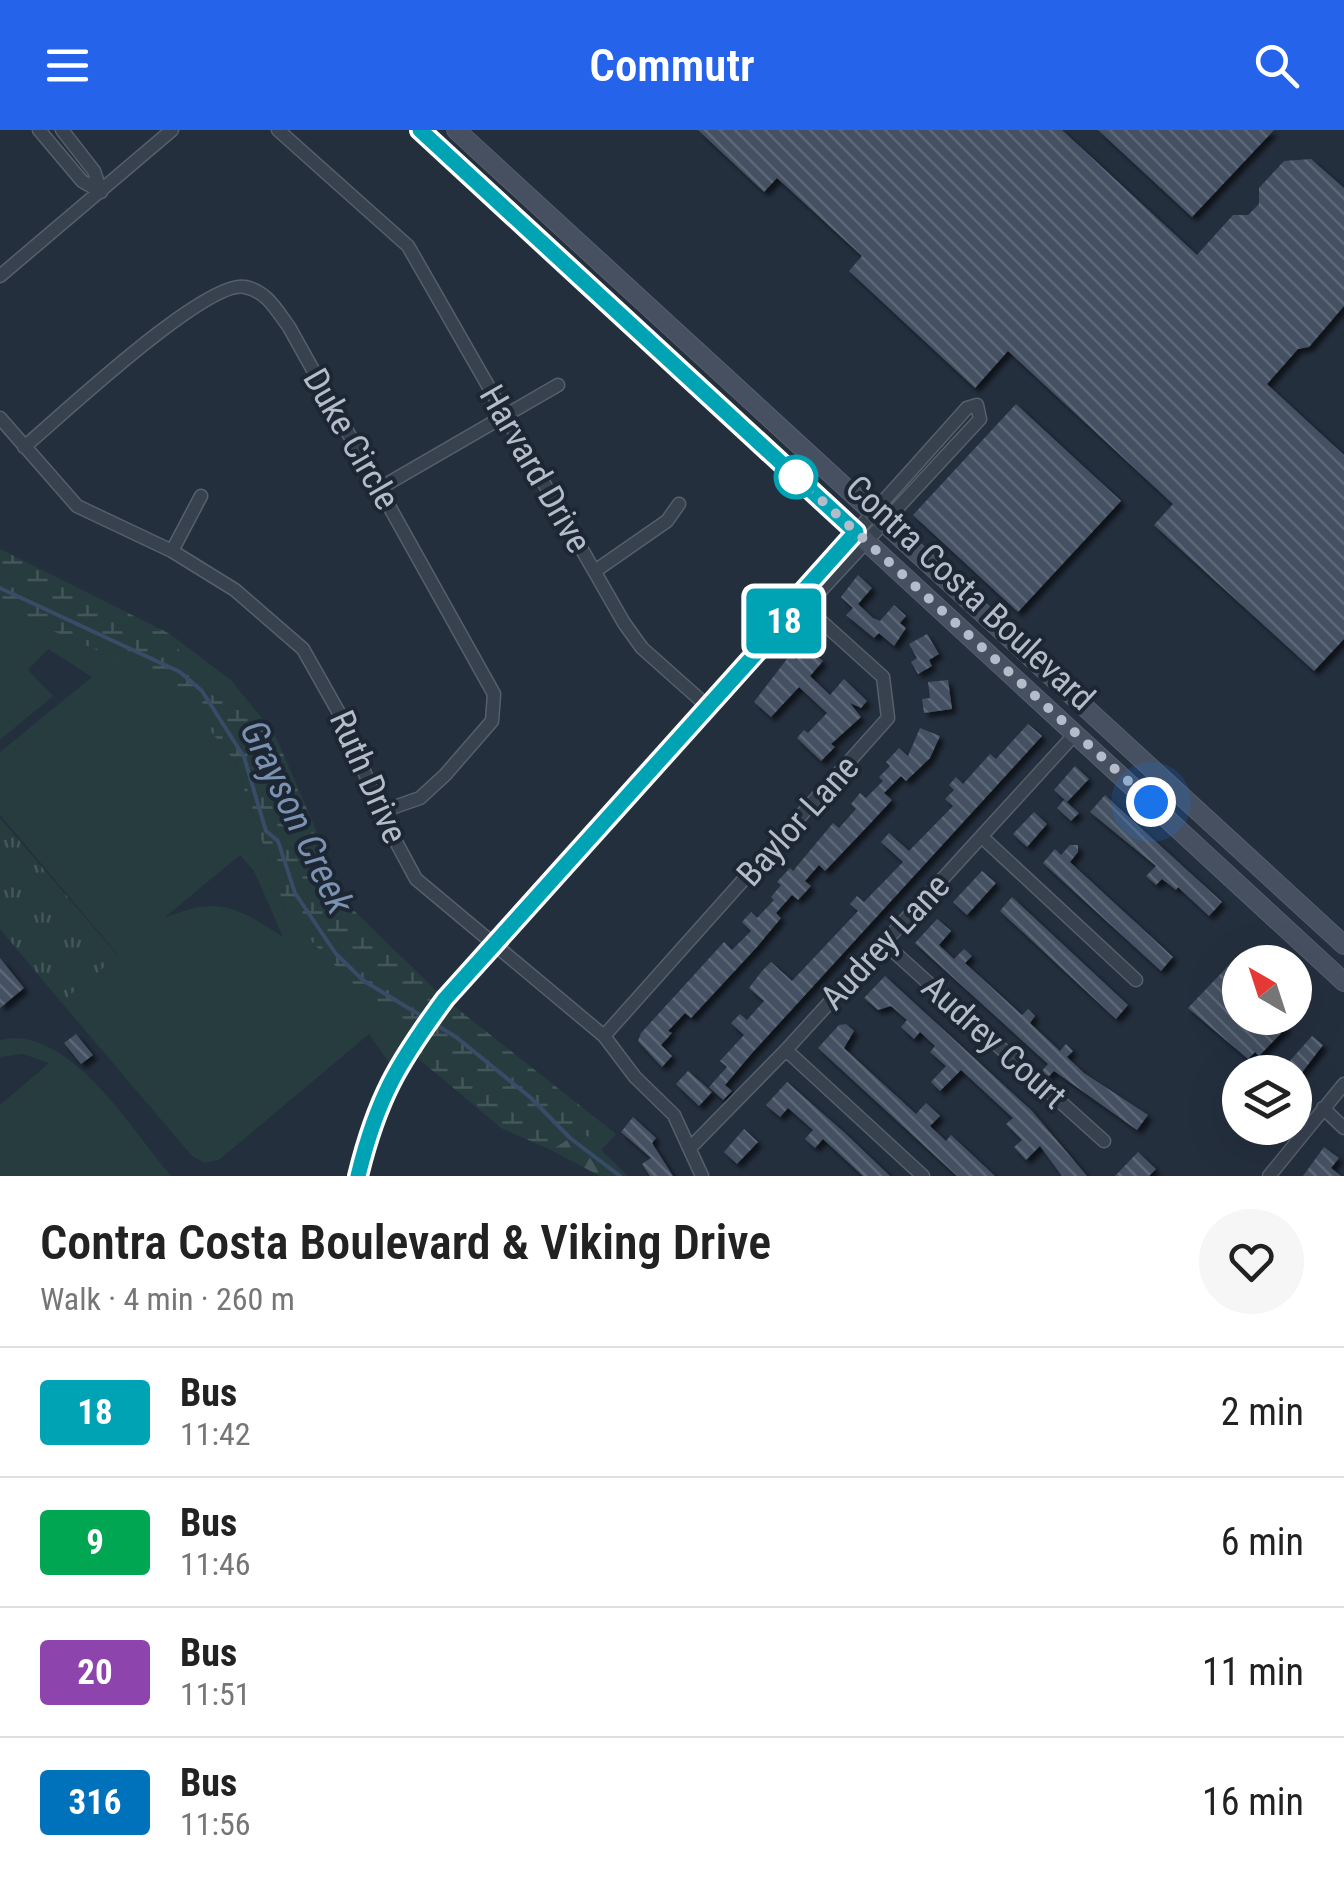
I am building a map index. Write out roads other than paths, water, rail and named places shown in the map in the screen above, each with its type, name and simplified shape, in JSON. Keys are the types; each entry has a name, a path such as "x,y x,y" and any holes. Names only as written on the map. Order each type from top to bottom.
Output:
{"main road":[{"name":"Contra Costa Boulevard","path":"420,130 1344,982"},
{"name":"Contra Costa Boulevard","path":"456,130 1344,945"}],"street":[{"path":"39,130 82,181 101,192"},
{"path":"62,130 94,172 101,192"},
{"path":"0,276 172,130"},
{"name":"Harvard Drive","path":"278,130 408,246 504,418 642,648 706,705"},
{"name":"Duke Circle","path":"24,447 182,314 214,293 241,285 261,292 289,327 494,694 492,722 444,775 420,798 380,812"},
{"path":"380,488 558,385"},
{"path":"358,1176 378,1103 412,1044 445,999 801,603 804,590 980,419 978,406 967,408 878,517"},
{"name":"Ruth Drive","path":"0,418 77,506 172,551 235,590 303,649 346,726 380,812 416,880 604,1036 634,1077 674,1115 692,1146 702,1176"},
{"path":"172,551 201,496"},
{"path":"595,572 666,521 679,504"},
{"name":"Baylor Lane","path":"604,1036 888,718 883,677 801,603"},
{"name":"Audrey Lane","path":"692,1146 786,1050 1074,734"},
{"path":"982,837 1136,980"},
{"name":"Audrey Court","path":"884,943 1104,1141"},
{"path":"786,1050 924,1176"},
{"path":"1268,1176 1344,1084"},
{"path":"1323,1108 1344,1128"}],"waterway":[{"name":"Grayson Creek","path":"0,588 180,672 202,691 244,757 266,831 278,841 295,893 336,954 364,981 456,1037 531,1098 570,1138 620,1176"}]}
